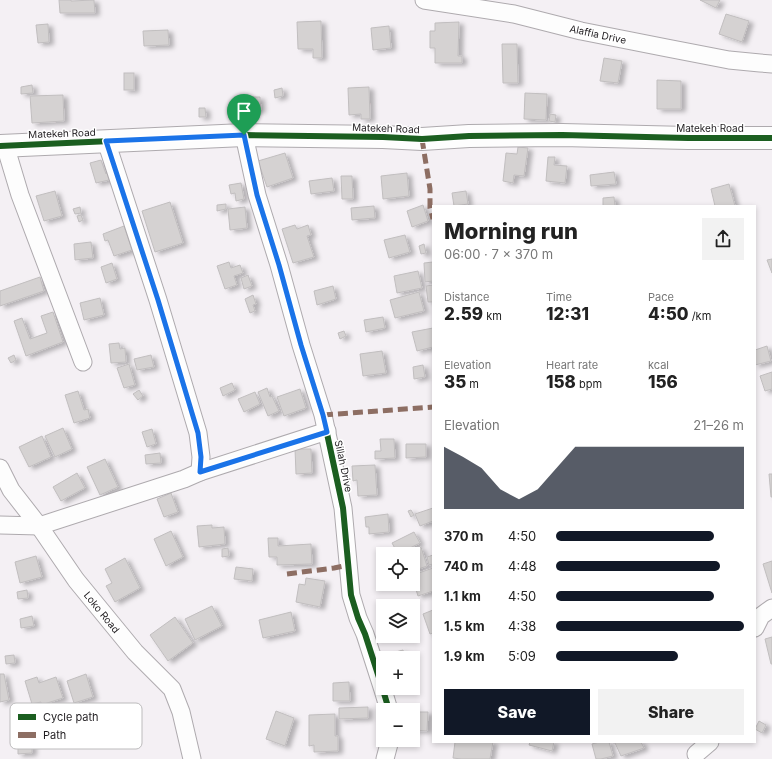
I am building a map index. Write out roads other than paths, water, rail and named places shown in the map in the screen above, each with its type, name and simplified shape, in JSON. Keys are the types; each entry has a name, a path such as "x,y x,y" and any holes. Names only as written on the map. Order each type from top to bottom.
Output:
{"street":[{"name":"Alaffia Drive","path":"424,0 517,7 581,31 729,60 772,64"},
{"name":"Matekeh Road","path":"2,146 244,135 422,139 469,136 562,135 772,138"},
{"name":"Sillah Drive","path":"244,135 257,195 279,265 327,432 343,508 351,595 387,703"},
{"path":"106,141 158,300 198,433 201,457 200,472"},
{"path":"2,146 84,362"},
{"path":"0,525 39,526 184,479 200,472 327,432"},
{"name":"Loko Road","path":"0,468 11,490 39,526 76,580 135,652 172,690 181,712 192,759"},
{"path":"756,626 761,616 772,608"},
{"path":"695,752 708,743"},
{"path":"385,759 388,747"}]}
